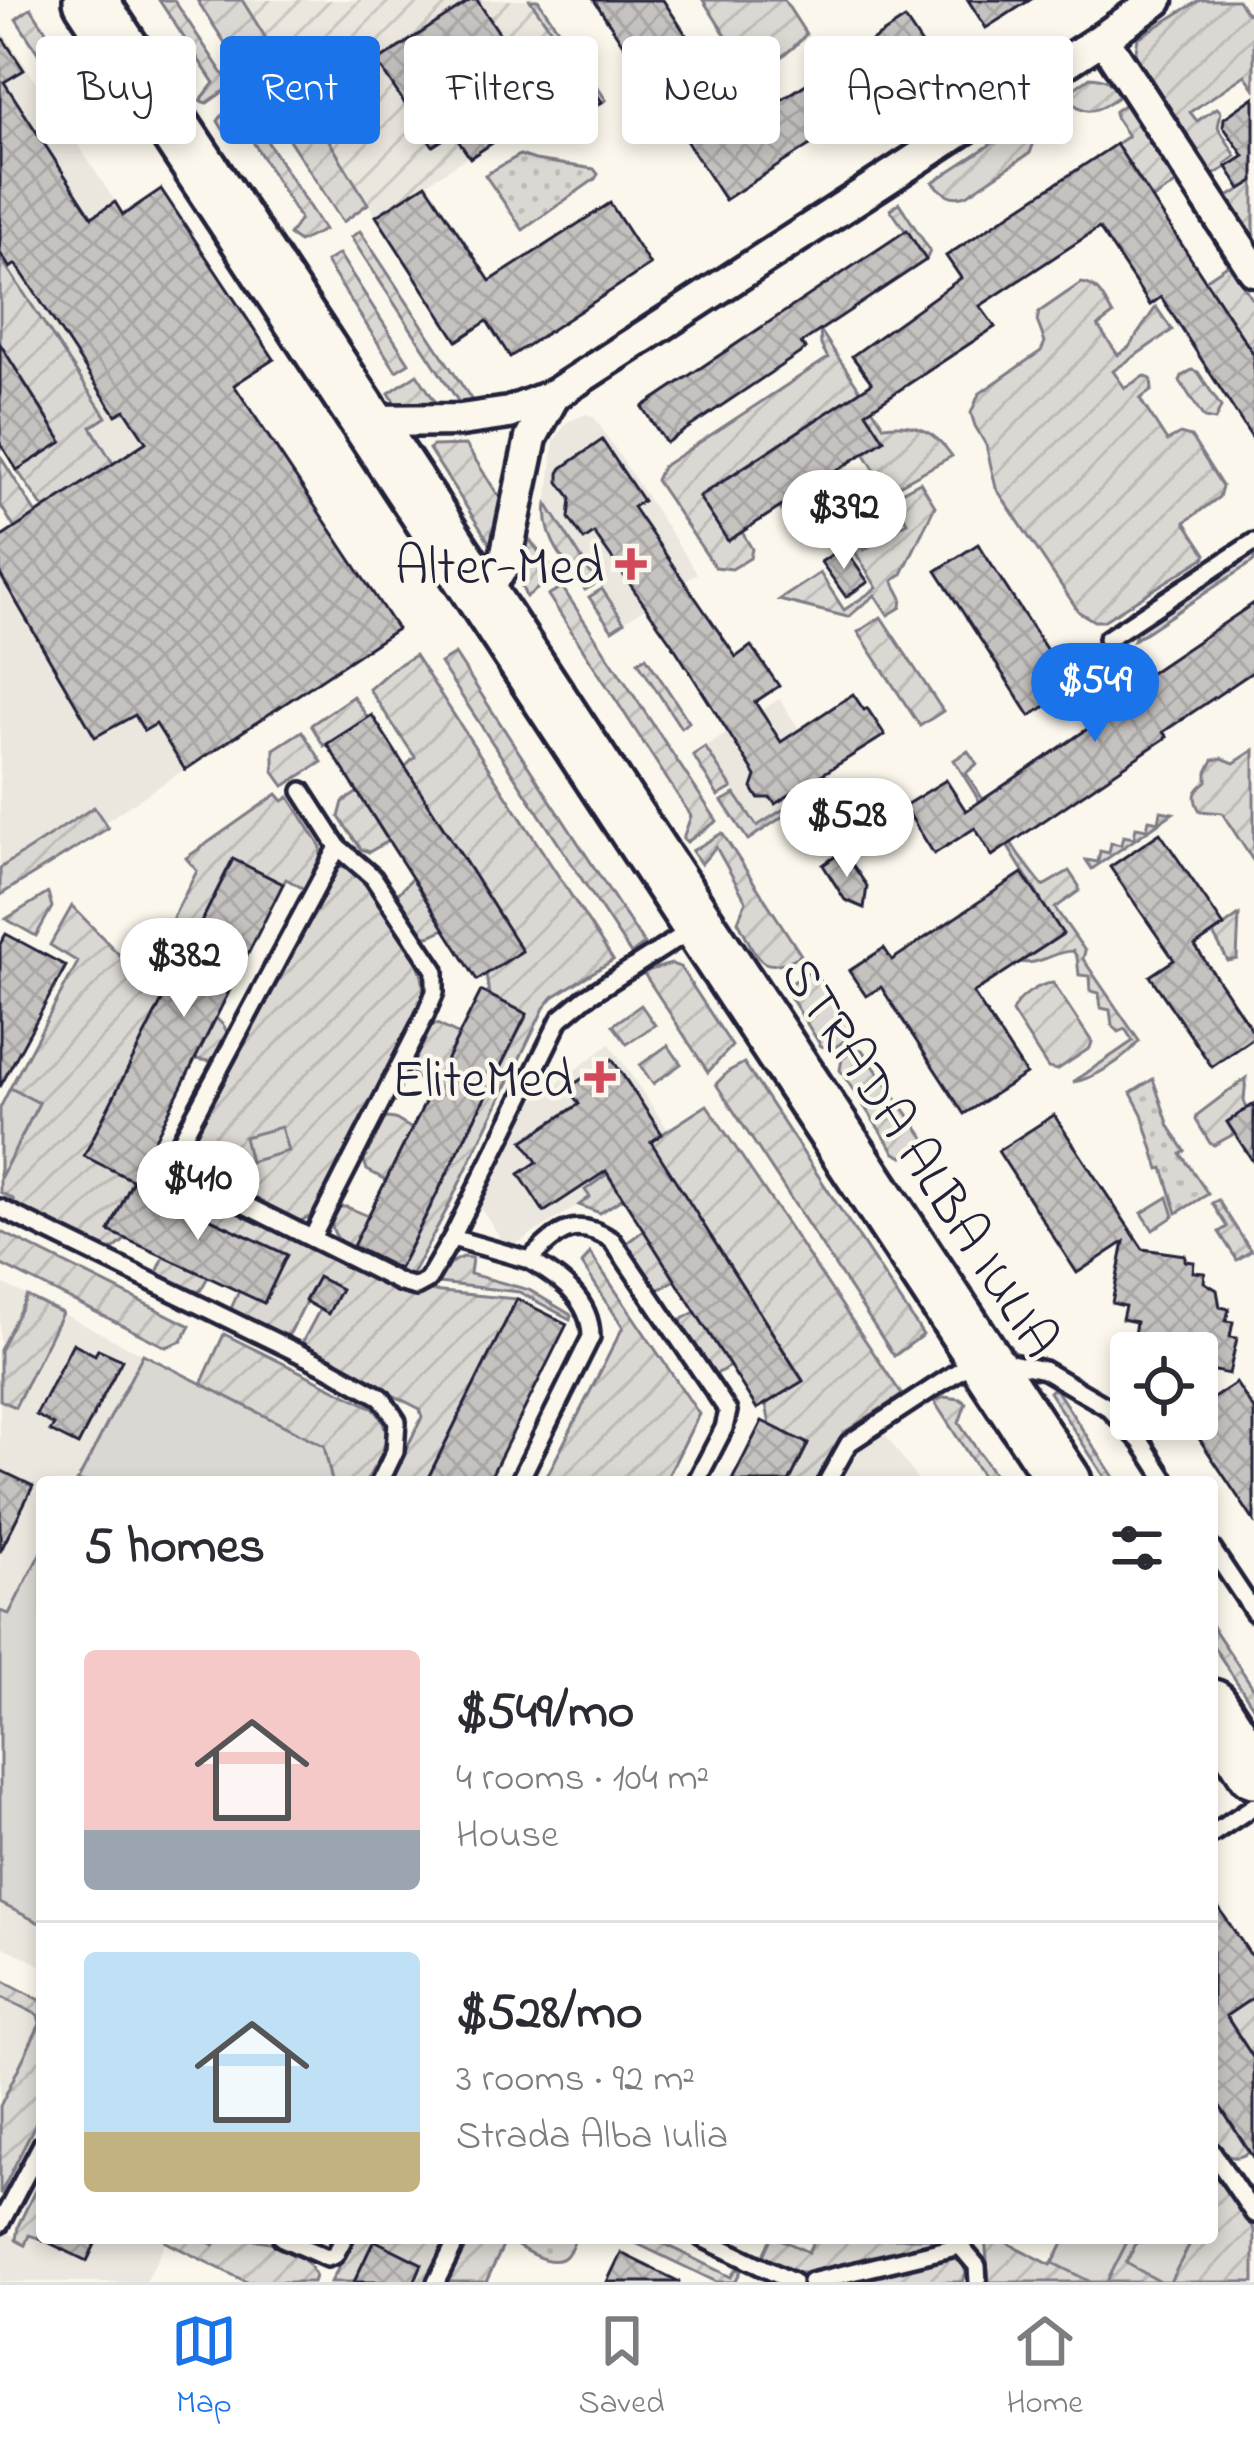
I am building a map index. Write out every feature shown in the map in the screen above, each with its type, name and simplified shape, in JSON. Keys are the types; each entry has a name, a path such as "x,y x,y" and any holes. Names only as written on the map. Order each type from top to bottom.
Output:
{"main road":[{"name":"STRADA ALBA IULIA","path":"90,0 1060,1476"},
{"path":"1218,1715 1254,1771"}],"street":[{"path":"368,421 461,420 509,413 554,395 1157,0"},
{"path":"1103,38 1254,270"},
{"path":"482,596 506,562 531,438 554,395"}],"lane":[{"path":"1107,638 1254,542"},
{"path":"302,791 338,847 373,878 435,970 435,992 424,1018 312,1238"},
{"path":"338,847 176,1150 175,1162 183,1174 416,1287 427,1281 452,1238 560,1019 699,926"},
{"path":"0,1208 381,1396 398,1421 394,1450 383,1476"},
{"path":"529,1260 568,1229 584,1227 612,1240 728,1411 699,1476"},
{"path":"452,1238 529,1260 561,1279 588,1317 591,1337 522,1476"},
{"path":"830,1476 849,1443 981,1356 1044,1370 1109,1408 1141,1442 1163,1476"},
{"path":"1218,1558 1254,1612"},
{"path":"1218,1830 1254,1806"},
{"path":"0,2224 36,2155"},
{"path":"1218,2161 1254,2214"},
{"path":"296,2244 327,2258 341,2244"},
{"path":"436,2282 455,2244"},
{"path":"715,2244 794,2282"},
{"path":"811,2282 954,2244"},
{"path":"962,2244 976,2266 978,2282"}],"shaded area":[{"path":"159,0 174,0 220,69 220,94 207,103 200,101 214,83 196,56 196,36 183,36"},
{"path":"197,0 242,0 264,36 221,36"},
{"path":"242,0 529,0 555,36 404,36 404,144 488,144 376,216 331,144 380,144 380,36 264,36"},
{"path":"530,0 538,0 562,36 555,36"},
{"path":"703,0 784,0 806,34 780,57 780,36 726,36"},
{"path":"1200,0 1238,0 1254,17 1254,88 1245,75 1190,112 1197,121 1217,108 1221,112 1218,127 1236,156 1208,178 1134,62 1138,38"},
{"path":"31,8 49,36 36,36 36,50 16,19"},
{"path":"1,29 36,82 36,144 77,144 398,629 103,823 93,808 0,868 0,538 114,465 91,427 106,416 0,257"},
{"path":"1090,77 1101,78 1119,96 1097,109 1085,110 1073,102 1073,89"},
{"path":"1125,104 1177,183 1153,199 1116,144 1128,136 1115,117 1115,111"},
{"path":"254,144 269,144 324,230 299,242 289,235 300,219"},
{"path":"292,144 331,144 368,204 343,222"},
{"path":"991,144 1033,144 1030,153 967,195 948,195 933,182"},
{"path":"520,155 594,169 598,174 523,230 485,175"},
{"path":"1254,181 1254,249 1222,201"},
{"path":"899,203 930,251 926,260 890,209"},
{"path":"360,231 475,405 462,407 351,237"},
{"path":"339,254 409,363 396,371 326,262"},
{"path":"0,257 106,417 91,427 114,465 44,509 17,470 62,441 0,344"},
{"path":"1229,264 1254,302 1254,355 1205,280"},
{"path":"1081,283 1097,290 1113,315 1098,326 1118,355 1129,347 1156,307 1172,330 1113,371 1125,388 1144,376 1151,379 1152,390 1140,399 1167,441 1180,434 1191,437 1222,486 1219,497 1185,522 1206,554 1204,558 1103,621 1079,612 996,488 986,445 971,413 979,394 1041,351 1045,342 1037,321 1039,312"},
{"path":"820,330 884,426 923,430 952,456 888,491 864,453 884,439 854,395 699,496 728,541 742,532 752,549 750,558 732,569 715,567 656,480 662,467 828,358"},
{"path":"1192,370 1221,407 1215,420 1204,418 1180,381"},
{"path":"417,374 442,412 398,408 389,393"},
{"path":"586,414 594,417 697,573 624,622 547,504 554,441 567,422"},
{"path":"466,445 503,503 493,548 429,449"},
{"path":"0,456 37,515 15,529 0,504"},
{"path":"829,476 838,491 837,502 804,524 789,524 780,508"},
{"path":"920,482 935,506 902,574 893,581 902,598 901,607 888,615 875,595 848,617 779,600 820,573 844,610 877,588 849,542 855,538 864,550 907,522 892,497"},
{"path":"547,504 597,583 585,590 552,539"},
{"path":"529,539 557,575 526,597 521,584"},
{"path":"1254,552 1254,561 1134,640 1138,628"},
{"path":"562,587 717,821 687,842 683,838 691,816 548,595"},
{"path":"602,589 624,622 612,630 589,597"},
{"path":"881,617 943,711 920,726 858,632"},
{"path":"455,654 644,944 631,954 440,663"},
{"path":"415,655 613,960 553,997 544,1008 409,1280 354,1253 334,1232 332,1220 338,1207 368,1216 353,1247 399,1270 527,1015 489,995 486,974 522,951 405,767 415,757 369,689"},
{"path":"646,657 689,722 681,728 638,662"},
{"path":"353,696 368,718 324,746 311,725"},
{"path":"779,699 832,778 757,826 705,747"},
{"path":"302,731 322,762 284,786 274,772 274,749"},
{"path":"705,747 732,788 718,796 693,755"},
{"path":"1254,750 1254,862 1222,813 1200,811 1195,797 1207,781 1213,760 1234,763"},
{"path":"968,751 977,764 966,773 1043,886 1069,871 1079,886 1079,891 1055,908 1139,1041 1091,1077 1073,1082 1133,1041 1125,1029 1119,1032 1112,1025 1110,1010 1101,1008 1099,993 1090,991 1089,976 1079,975 1073,951 1020,962 1062,934 954,760"},
{"path":"358,792 388,841 369,852 361,849 339,817 343,802"},
{"path":"811,792 813,796 748,840 722,801 735,794 757,826"},
{"path":"277,794 283,801 289,797 321,847 321,859 306,890 232,860 85,1156 134,1180 143,1163 406,1294 431,1291 517,1299 429,1476 393,1476 422,1417 420,1409 306,1350 303,1341 320,1309 328,1313 340,1289 318,1278 290,1333 279,1337 229,1313 239,1291 264,1303 286,1254 133,1183 126,1239 114,1249 103,1249 16,1208 13,1199 0,1192 0,1178 39,1103 10,1088 78,962 50,945 72,906 132,968 144,974 197,871 186,858"},
{"path":"94,807 108,828 0,895 0,868"},
{"path":"1161,811 1173,813 1092,869 1086,860 1098,862 1100,851 1109,853 1111,843 1121,845 1123,836 1134,838 1136,827 1147,829 1149,820 1159,822"},
{"path":"722,833 801,955 776,965 755,953 738,921 746,901 716,847 701,864 692,851"},
{"path":"346,866 360,876 415,958 423,980 423,1004 315,1214 300,1221 193,1171 186,1153 335,869"},
{"path":"412,878 445,929 433,935 415,931 396,896"},
{"path":"48,893 52,907 36,936 6,919"},
{"path":"1239,915 1237,959 1228,961 1213,934"},
{"path":"671,964 680,967 732,1046 708,1072 643,972"},
{"path":"812,970 855,1032 835,1047 821,1046 786,990"},
{"path":"1053,983 1092,1042 1057,1070 1048,1068 1012,1012 1029,993"},
{"path":"641,1005 655,1025 627,1044 613,1025"},
{"path":"216,1018 228,1035 221,1050 209,1061 195,1059"},
{"path":"437,1024 459,1035 433,1088 411,1070 418,1043"},
{"path":"610,1044 668,1130 585,1189 591,1197 508,1249 479,1206 498,1159 533,1101"},
{"path":"668,1045 681,1064 653,1084 640,1065"},
{"path":"854,1049 862,1050 928,1143 903,1157 895,1153 840,1070 842,1059"},
{"path":"744,1063 923,1335 894,1356 716,1084"},
{"path":"1246,1078 1247,1109 1227,1122 1234,1134 1210,1143 1197,1115"},
{"path":"1153,1079 1169,1126 1185,1151 1181,1154 1208,1194 1177,1213 1131,1093"},
{"path":"10,1088 39,1103 0,1178 0,1108"},
{"path":"707,1105 902,1395 843,1433 819,1476 792,1476 808,1444 770,1425 766,1404 803,1380 650,1142"},
{"path":"387,1118 412,1129 386,1180 367,1170 363,1157 378,1123"},
{"path":"281,1127 288,1151 250,1162 244,1137"},
{"path":"607,1174 623,1198 600,1213 579,1205 590,1197 585,1190"},
{"path":"1168,1197 1174,1216 1153,1230 1142,1213"},
{"path":"1218,1200 1251,1251 1237,1260 1219,1232 1227,1227 1212,1203"},
{"path":"644,1230 675,1280 662,1288 656,1288 628,1247"},
{"path":"0,1231 190,1326 182,1341 166,1347 0,1264"},
{"path":"590,1253 699,1414 668,1476 547,1476 623,1327 582,1264"},
{"path":"164,1257 208,1277 200,1291 182,1289 161,1277 157,1272"},
{"path":"472,1258 470,1274 529,1290 571,1315 570,1319 519,1292 438,1283 449,1264"},
{"path":"0,1282 324,1446 331,1476 36,1476 36,1963 0,1945"},
{"path":"27,1296 62,1313 15,1407 0,1400 0,1350"},
{"path":"695,1312 730,1366 716,1374 710,1372 681,1326 682,1319"},
{"path":"224,1334 373,1408 385,1427 385,1445 369,1476 331,1476 324,1446 201,1384"},
{"path":"143,1354 324,1446 331,1476 80,1476"},
{"path":"1057,1391 1113,1476 1104,1476 1049,1392"},
{"path":"944,1397 966,1403 959,1423 995,1476 982,1476 934,1401"},
{"path":"883,1431 915,1476 845,1476 863,1445"},
{"path":"36,1562 36,1921 0,1903 0,1611 9,1614"},
{"path":"1218,1635 1254,1689 1254,1708 1218,1653"},
{"path":"0,1979 36,1998 36,2014 0,1996"},
{"path":"0,1996 36,2014 36,2034 0,2106"},
{"path":"1254,1997 1254,2059 1229,2020 1218,2026 1218,2021"},
{"path":"36,2032 36,2123 0,2195 0,2106"},
{"path":"1218,2103 1249,2152 1236,2157 1218,2146"},
{"path":"1218,2175 1254,2230 1254,2282 989,2282 986,2244 1010,2244 1051,2265 1063,2244 1218,2244"},
{"path":"36,2188 36,2237 29,2235 25,2245 16,2240"},
{"path":"3,2231 16,2240 36,2236 36,2244 165,2244 146,2282 0,2282"},
{"path":"170,2244 276,2244 298,2254 315,2276 313,2282 247,2282"},
{"path":"351,2244 373,2244 354,2282 331,2282"},
{"path":"380,2244 448,2244 430,2282 414,2282 422,2264"},
{"path":"465,2244 504,2244 486,2282 446,2282"},
{"path":"516,2244 573,2244 559,2260 534,2255"},
{"path":"638,2244 664,2244 731,2277 742,2269 735,2282 717,2282"},
{"path":"768,2244 791,2244 808,2252 812,2244 928,2244 809,2273 795,2273 765,2259"},
{"path":"1063,2244 1126,2244 1107,2282 1091,2282 1053,2263"},
{"path":"1136,2244 1190,2244 1170,2282 1126,2263"},
{"path":"952,2258 962,2263 966,2273 962,2282 842,2282"}],"building":[{"path":"477,0 501,36 416,36"},
{"path":"594,0 663,0 687,36 622,36 622,43"},
{"path":"968,0 1030,0 986,28"},
{"path":"905,19 916,36 879,36"},
{"path":"0,34 24,70 4,82 36,131 36,144 44,144 92,217 115,202 123,215 161,189 274,359 234,385 397,629 185,770 156,724 144,731 135,715 95,737 0,574 0,538 146,442 125,410 116,415 16,264 10,268 0,253"},
{"path":"404,44 404,102 380,66 380,60"},
{"path":"804,85 804,144 811,144 725,200 688,144 780,144 780,101"},
{"path":"1254,97 1254,181 1241,189 1227,167 1244,156 1223,126 1224,118"},
{"path":"460,144 491,144 470,158"},
{"path":"1116,144 1254,355 1254,441 1161,297 1150,305 1099,228 980,306 995,327 866,412 884,440 728,541 699,497 872,383 852,356 961,278 946,256"},
{"path":"426,184 490,281 610,203 650,265 510,357 487,321 457,341 376,216"},
{"path":"907,230 926,260 801,343 806,349 666,443 642,407"},
{"path":"0,344 62,442 17,470 0,443"},
{"path":"602,440 643,501 633,507 736,657 751,646 779,686 755,702 781,742 853,694 885,735 775,804 771,798 758,798 752,788 756,776 672,644 594,533 584,540 569,518 571,498 559,482 559,473"},
{"path":"978,544 1072,689 1030,716 936,571"},
{"path":"843,547 868,582 846,597 821,562"},
{"path":"1254,603 1254,671 1163,732 1167,737 992,856 975,828 934,854 904,806 946,780 966,811 1148,688 1142,679"},
{"path":"372,715 522,951 477,980 327,744"},
{"path":"1160,833 1224,926 1195,946 1254,1033 1254,1038 1212,1067 1150,976 1174,960 1110,867"},
{"path":"846,855 867,886 864,908 845,900 823,865"},
{"path":"233,859 283,884 134,1181 84,1156"},
{"path":"1022,873 1063,934 973,993 1026,1074 964,1114 881,987 866,996 849,971 884,948 892,960"},
{"path":"6,934 66,966 0,1087 0,944"},
{"path":"481,991 527,1014 399,1269 353,1246"},
{"path":"612,1059 662,1134 651,1142 803,1381 757,1409 606,1171 544,1212 519,1174 537,1162 523,1141 579,1104 568,1088"},
{"path":"1254,1104 1254,1163 1227,1122"},
{"path":"1054,1115 1143,1249 1185,1255 1185,1261 1194,1262 1193,1272 1205,1273 1204,1282 1217,1290 1220,1307 1229,1309 1226,1321 1233,1322 1230,1337 1237,1338 1229,1374 1218,1372 1218,1332 1134,1332 1136,1322 1122,1319 1125,1306 1112,1303 1124,1242 1077,1273 998,1151"},
{"path":"132,1182 287,1255 264,1303 109,1231"},
{"path":"318,1277 341,1289 328,1314 305,1301"},
{"path":"517,1299 567,1324 491,1476 429,1476"},
{"path":"73,1343 95,1355 98,1349 122,1360 78,1445 50,1431 54,1425 36,1415"},
{"path":"1236,1383 1254,1410 1254,1521 1200,1440 1218,1440 1218,1395"},
{"path":"762,1421 808,1444 792,1476 734,1476"},
{"path":"0,1470 33,1486 0,1552"},
{"path":"1218,1907 1254,1960 1254,1997 1226,2016 1254,2059 1254,2159 1218,2103"},
{"path":"52,2244 95,2244 87,2261"},
{"path":"372,2244 382,2244 422,2264 414,2282 354,2282"},
{"path":"621,2253 680,2282 607,2282"}],"place":[{"name":"Alter-Med","path":"631,564"},
{"name":"EliteMed","path":"600,1077"}]}
